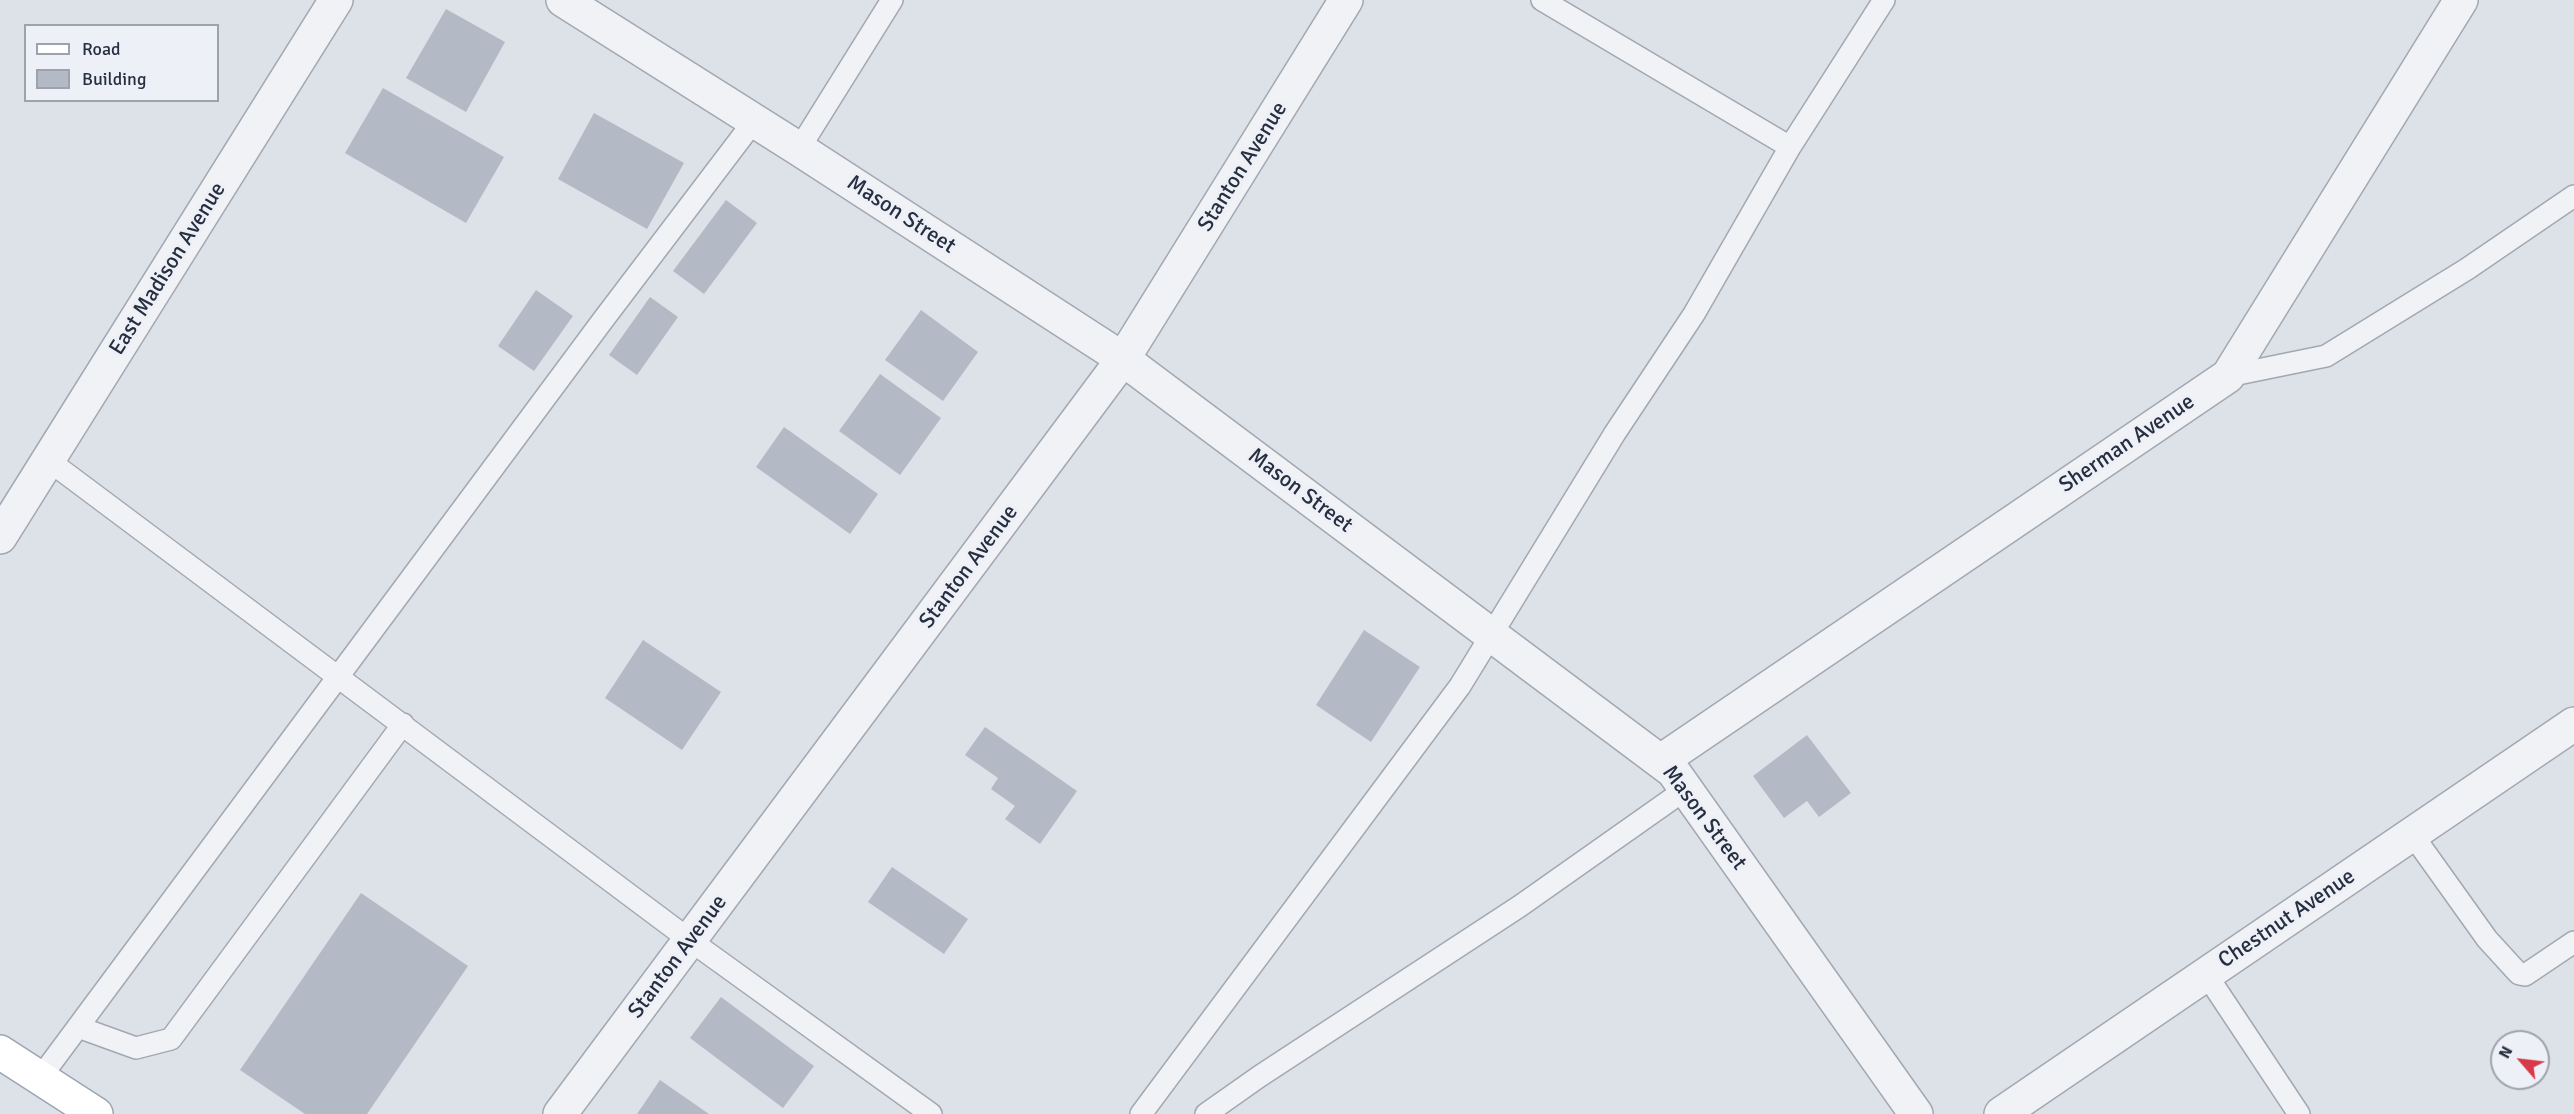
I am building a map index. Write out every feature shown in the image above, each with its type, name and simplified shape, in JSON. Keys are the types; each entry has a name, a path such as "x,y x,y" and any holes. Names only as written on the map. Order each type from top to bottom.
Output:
{"main road":[{"path":"0,1052 96,1114"}],"street":[{"name":"East Madison Avenue","path":"0,537 336,0"},
{"name":"Mason Street","path":"563,0 1123,359 1673,771 1916,1114"},
{"name":"Stanton Avenue","path":"560,1114 1123,359 1346,0"},
{"name":"Sherman Avenue","path":"1660,761 2228,376 2458,1"},
{"name":"Chestnut Avenue","path":"2001,1114 2574,724"}],"lane":[{"path":"800,150 892,0"},
{"path":"1542,0 1790,147"},
{"path":"1141,1114 1460,686 1615,433 1694,314 1790,147 1884,0"},
{"path":"40,1078 603,320 754,121"},
{"path":"2228,376 2326,356 2467,269 2574,196"},
{"path":"48,460 691,941 931,1114"},
{"path":"78,1027 136,1048 171,1039 403,724"},
{"path":"1206,1114 1260,1076 1520,906 1686,789"},
{"path":"2412,834 2487,939 2519,974 2525,975 2574,942"},
{"path":"2206,974 2299,1114"}],"building":[{"path":"446,9 505,42 466,112 406,78"},
{"path":"383,88 504,157 466,223 345,153"},
{"path":"594,113 684,163 647,229 558,179"},
{"path":"726,200 757,223 704,294 673,271"},
{"path":"536,290 573,316 534,371 498,346"},
{"path":"650,297 678,317 637,375 609,355"},
{"path":"921,310 978,352 943,401 885,360"},
{"path":"880,374 941,418 900,475 839,431"},
{"path":"784,427 878,494 850,534 756,467"},
{"path":"1364,630 1420,667 1371,742 1316,705"},
{"path":"643,640 721,692 682,750 605,698"},
{"path":"985,727 1077,791 1040,844 1005,819 1015,806 991,789 998,778 965,755"},
{"path":"1807,735 1851,793 1819,817 1807,801 1784,818 1753,776"},
{"path":"892,867 968,919 944,954 868,902"},
{"path":"361,893 468,966 367,1114 305,1114 240,1070"},
{"path":"721,997 814,1066 783,1108 690,1038"},
{"path":"660,1080 709,1114 637,1114"}]}
